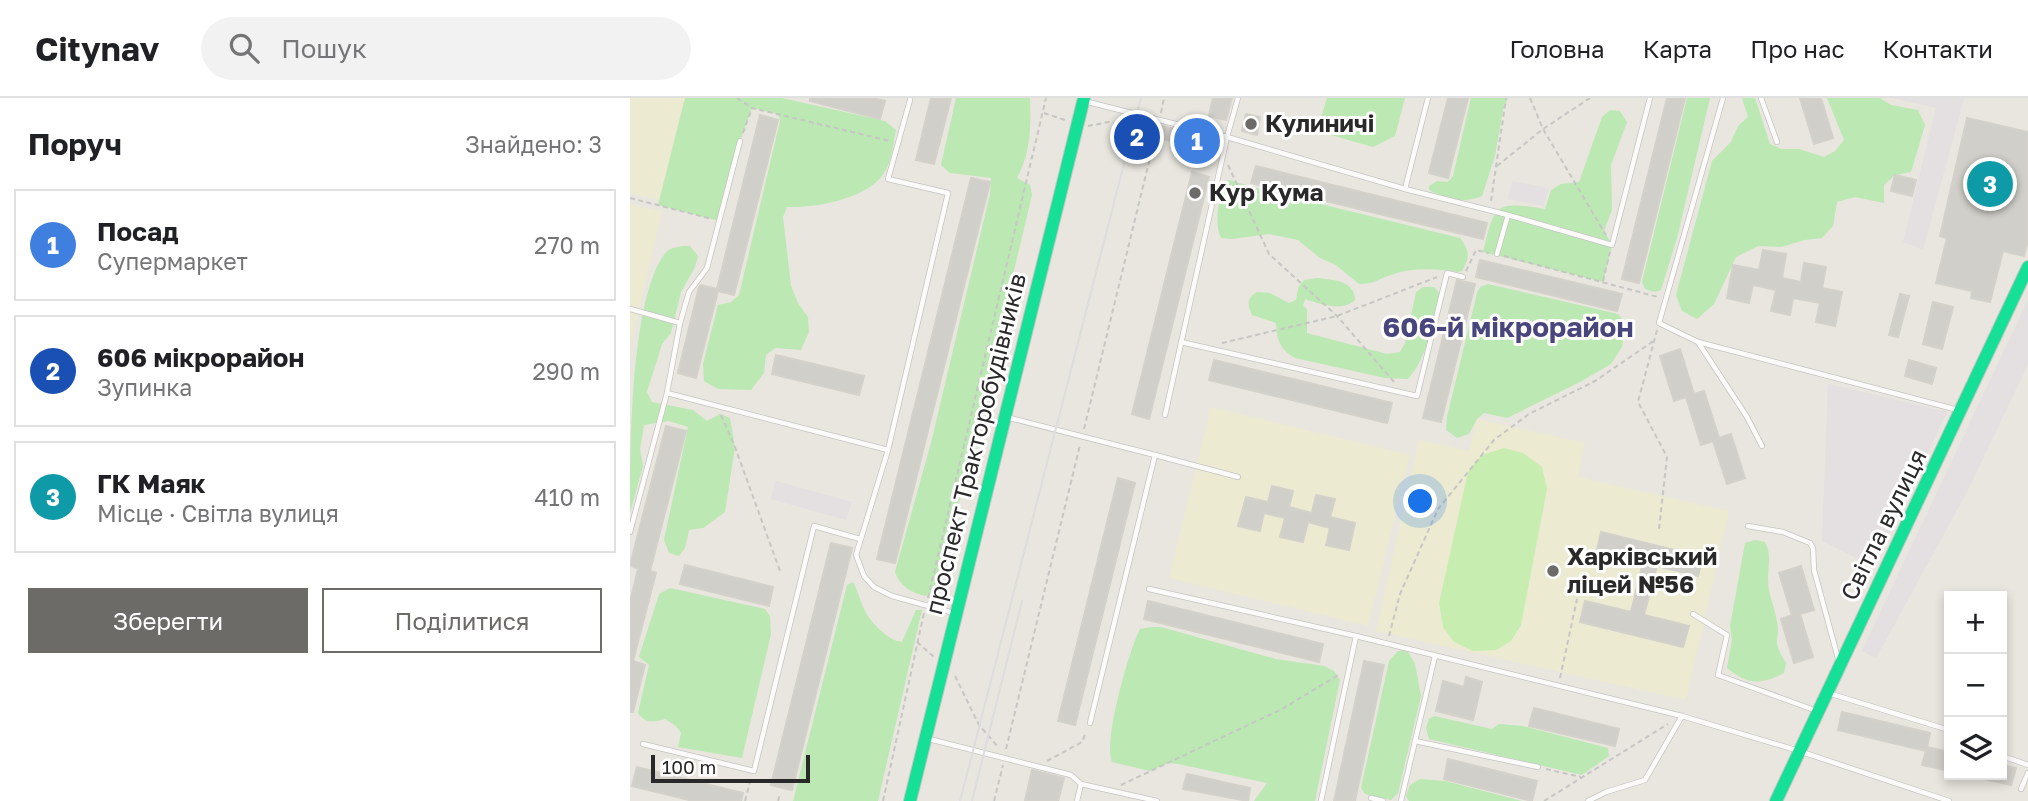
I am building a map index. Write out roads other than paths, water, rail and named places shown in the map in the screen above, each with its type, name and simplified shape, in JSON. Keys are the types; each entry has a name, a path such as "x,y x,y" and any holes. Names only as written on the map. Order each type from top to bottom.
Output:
{"main road":[{"name":"проспект Тракторобудівників","path":"910,801 1083,100"},
{"name":"Світла вулиця","path":"1776,801 2028,267"}],"lane":[{"path":"902,98 910,99 888,179 948,193 888,450 856,555 868,582 892,596 955,613"},
{"path":"1165,415 1238,98"},
{"path":"1405,189 1428,98"},
{"path":"1083,100 1227,137 1612,245 1650,98"},
{"path":"1723,98 1659,323 1698,342 1961,411"},
{"path":"1761,98 1777,142"},
{"path":"630,532 667,393 680,323 689,292 708,268 740,141"},
{"path":"1497,254 1508,215"},
{"path":"1181,342 1417,396 1447,273 1463,277"},
{"path":"630,309 680,323"},
{"path":"1698,342 1747,416 1762,446"},
{"path":"667,393 888,450"},
{"path":"1004,416 1238,477"},
{"path":"1090,723 1155,455"},
{"path":"643,744 754,771 814,526 860,539"},
{"path":"1748,526 1783,532 1810,543 1813,548 1814,570 1840,666"},
{"path":"1149,589 1356,636 1682,716 1799,751 1949,801"},
{"path":"1693,614 1727,635 1718,675 1818,711"},
{"path":"1321,801 1356,636"},
{"path":"1401,801 1435,656"},
{"path":"1827,693 1944,728"},
{"path":"1588,801 1606,792 1645,780 1682,716"},
{"path":"925,738 1071,775 1081,784 1157,801"},
{"path":"1415,741 1538,767"},
{"path":"2007,758 2028,765"},
{"path":"2021,789 2028,773"},
{"path":"1077,801 1081,784"},
{"path":"1371,798 1383,801"}],"tram line":[{"path":"960,801 1141,98"},
{"path":"972,801 1022,601"}],"place":[{"name":"Кулиничі","path":"1251,124"},
{"name":"606 мікрорайон","path":"1137,137"},
{"name":"Посад","path":"1197,141"},
{"name":"ГК Маяк","path":"1990,184"},
{"name":"Кур Кума","path":"1195,193"},
{"name":"Харківський ліцей №56","path":"1553,571"}],"district":[{"name":"606-й мікрорайон","path":"1508,327"}]}
